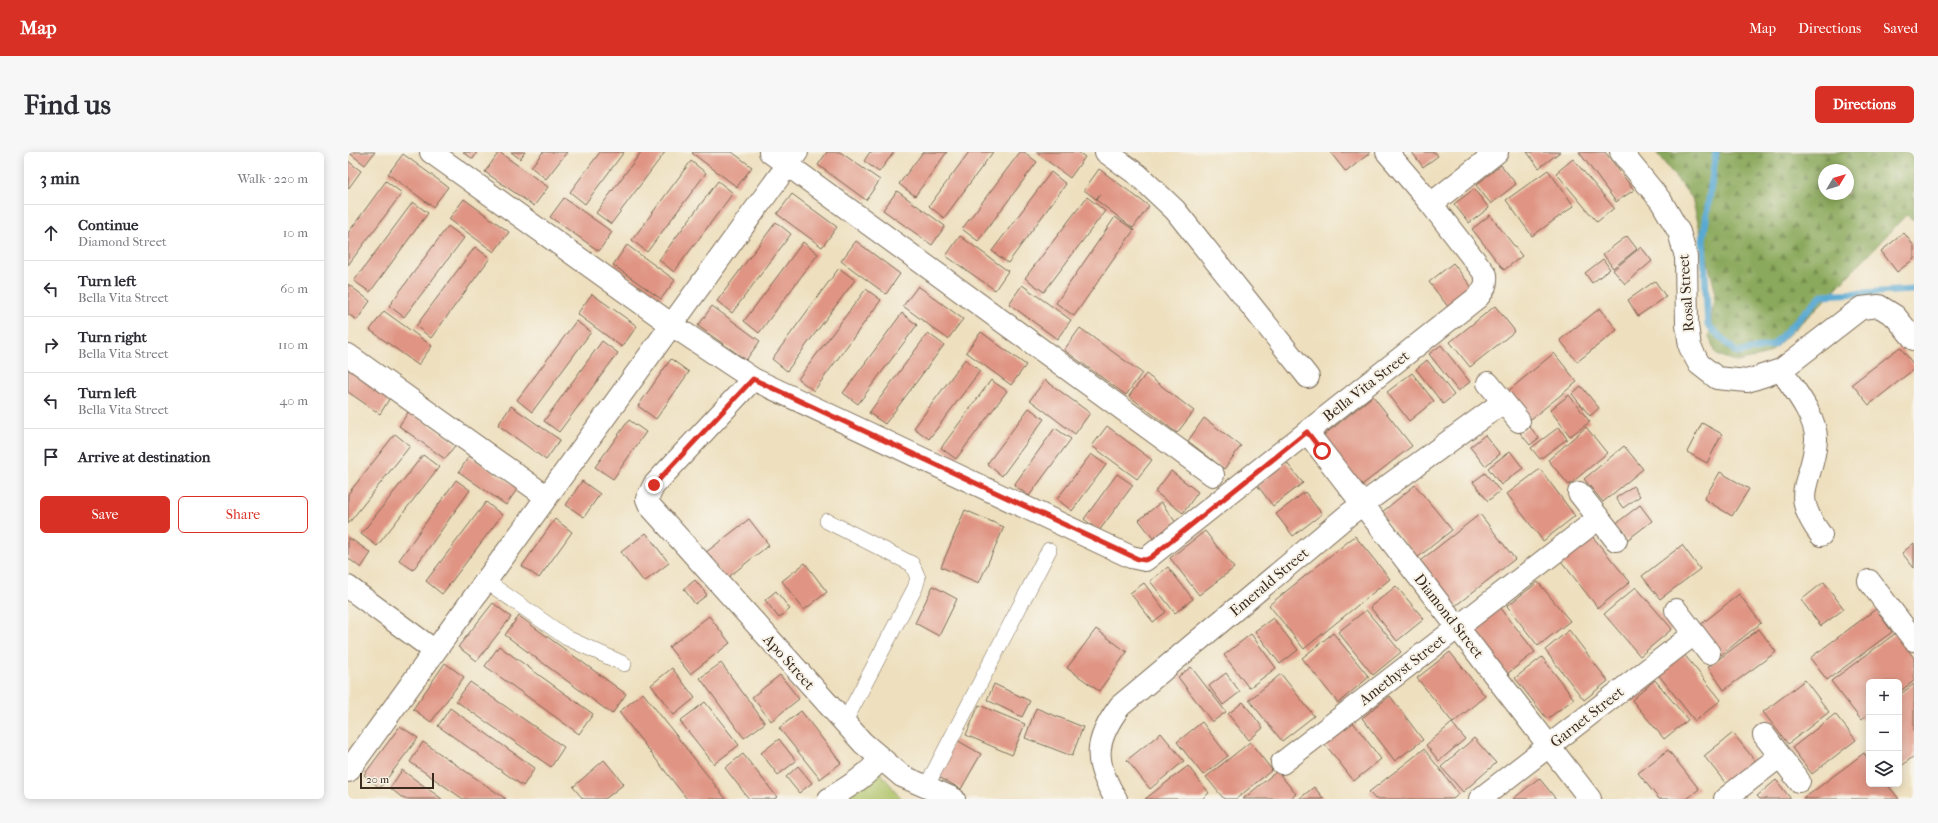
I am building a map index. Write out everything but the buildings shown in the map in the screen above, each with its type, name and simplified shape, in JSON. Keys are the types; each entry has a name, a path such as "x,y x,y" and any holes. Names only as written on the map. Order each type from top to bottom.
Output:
{"street":[{"name":"Bella Vita Street","path":"431,152 672,324 753,379 1131,558 1145,560 1484,291 1487,284 1486,275 1388,152"},
{"path":"770,152 792,158 1213,475"},
{"path":"1106,152 1138,175 1175,210 1308,377"},
{"path":"1425,198 1498,152"},
{"name":"Rosal Street","path":"1621,152 1661,201 1679,232 1686,257 1687,325 1690,347 1699,364 1718,378 1747,381 1781,370 1861,308 1879,306 1894,316 1914,339"},
{"path":"348,771 792,158"},
{"path":"348,355 547,497"},
{"path":"1781,370 1810,416 1816,439 1804,490 1805,505 1811,521 1821,535"},
{"name":"Apo Street","path":"753,379 654,485 647,499 650,506 844,723 880,759 902,776 954,799"},
{"path":"1488,383 1519,421"},
{"name":"Emerald Street","path":"1116,799 1105,781 1101,765 1100,745 1107,724 1120,706 1362,504 1504,402"},
{"name":"Diamond Street","path":"1307,432 1590,799"},
{"path":"1579,493 1616,540"},
{"name":"Amethyst Street","path":"1282,762 1599,518"},
{"path":"1870,581 1914,640"},
{"path":"348,587 435,651"},
{"path":"1676,610 1709,654"},
{"name":"Garnet Street","path":"1480,799 1694,634"},
{"path":"1764,735 1800,781"},
{"path":"1724,799 1780,756"},
{"path":"829,799 856,783 872,769 880,759"}],"lane":[{"path":"828,521 912,564 918,578 915,588 844,723"},
{"path":"926,787 1049,550"},
{"path":"486,581 567,638 624,664"}],"green space":[{"path":"1656,152 1914,152 1914,220 1906,215 1822,303 1768,354 1738,362 1717,355 1709,337 1715,290 1692,198"},
{"path":"878,770 902,799 844,799"}],"waterway":[{"path":"1716,152 1703,240 1708,325 1737,353 1773,345 1822,295 1914,290"}],"route":[{"path":"654,485 753,379 1131,558 1145,560 1150,558 1307,432 1322,451"}]}
